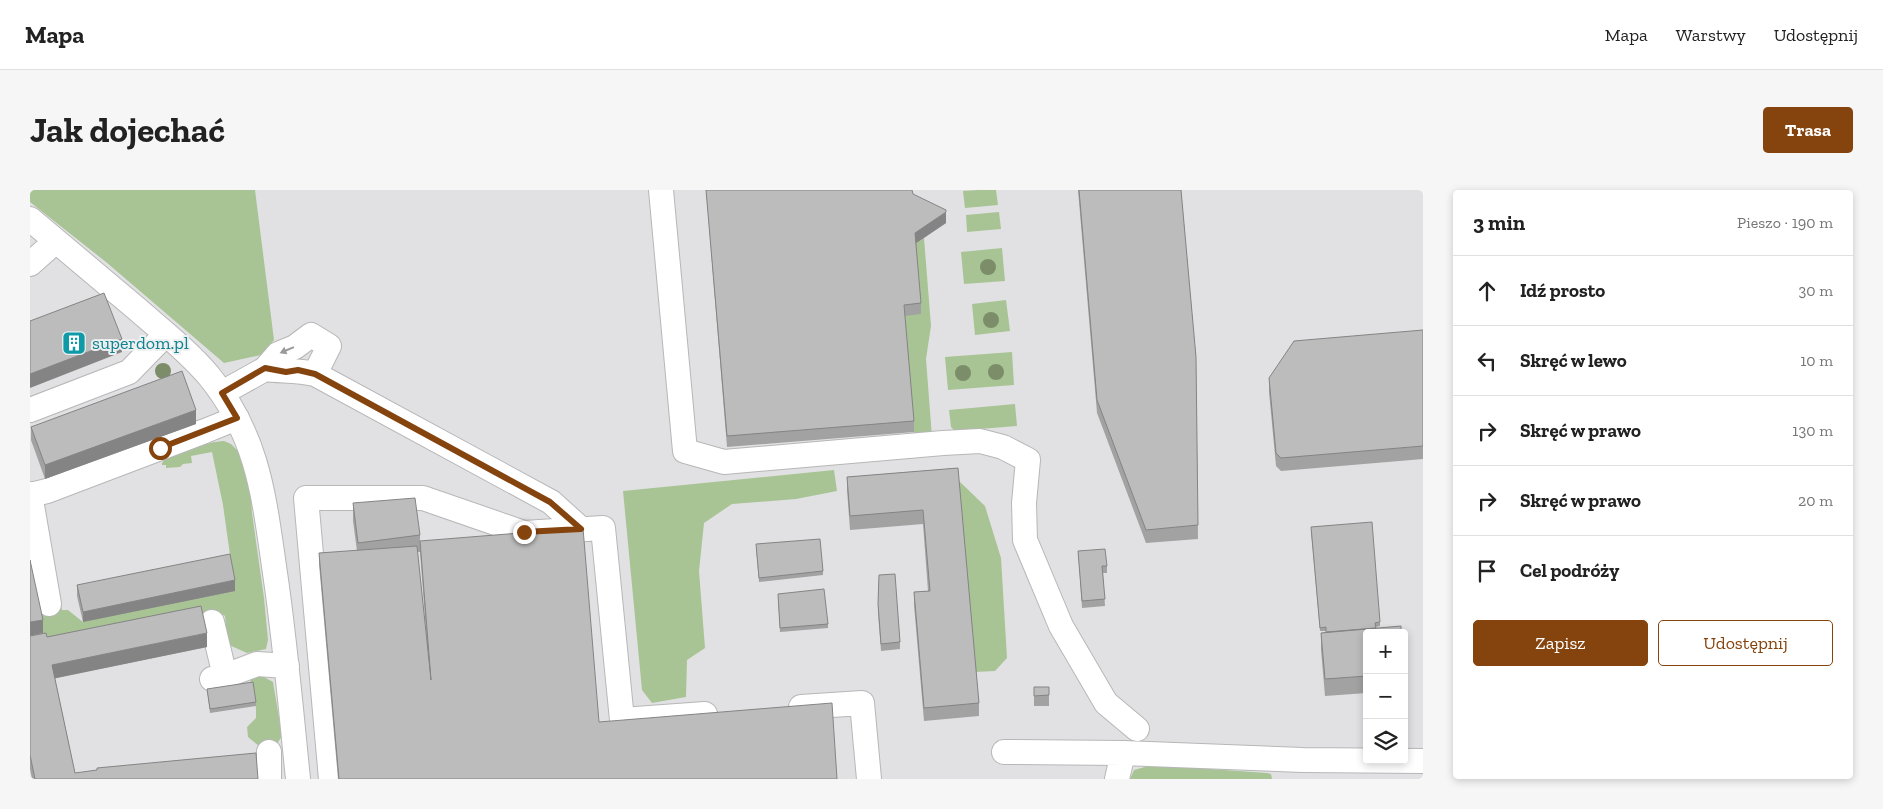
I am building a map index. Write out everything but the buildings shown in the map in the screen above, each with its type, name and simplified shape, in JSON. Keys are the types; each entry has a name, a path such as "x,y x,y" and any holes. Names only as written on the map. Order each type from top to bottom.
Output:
{"lane":[{"path":"661,190 685,452 724,462 943,443 980,442 1003,447 1028,460 1024,503 1026,540 1029,549 1061,626 1101,695 1106,703 1137,729"},
{"path":"30,220 166,334 197,363 222,393 250,445 262,486 287,666 298,779"},
{"path":"30,264 56,242"},
{"path":"30,410 129,372 166,334"},
{"path":"222,393 265,368 278,354 295,347 310,335 329,346 315,374"},
{"path":"265,368 286,372 298,370 315,374 550,502 581,529"},
{"path":"49,604 35,498 47,491 156,456 237,418"},
{"path":"331,779 306,498 423,498 524,532 603,528 622,720 728,712"},
{"path":"212,622 219,678 257,664 287,666"},
{"path":"776,709 862,702 869,779"},
{"path":"269,752 269,779"},
{"path":"1004,752 1123,753 1302,760 1423,761"},
{"path":"1118,779 1123,753"}],"green space":[{"path":"30,190 255,190 274,340 261,355 224,363 106,262 30,202"},
{"path":"996,190 998,205 965,208 963,191"},
{"path":"999,212 1001,229 967,232 966,215"},
{"path":"924,238 931,326 926,359 932,437 914,438 904,316 915,244"},
{"path":"1002,248 1005,281 964,284 961,252"},
{"path":"1006,300 1010,331 975,335 972,304"},
{"path":"1012,352 1014,385 948,390 945,357"},
{"path":"1015,404 1017,426 955,431 951,427 949,410"},
{"path":"224,441 231,444 242,455 250,484 252,513 264,598 268,640 266,649 247,653 229,645 225,616 221,614 30,649 30,636 42,633 36,604 60,600 62,610 68,610 83,622 231,562 223,505 212,452 191,456 192,463 183,464 180,467 166,468 166,465 162,465 166,459 181,451 200,445"},
{"path":"834,470 837,491 796,499 732,504 704,523 699,571 705,648 687,660 686,697 652,703 642,690 623,491"},
{"path":"959,481 985,506 1001,558 1007,658 995,671 974,672"},
{"path":"251,676 264,677 273,682 282,736 275,747 259,746 248,737 247,727 256,718 256,702 249,678"},
{"path":"1152,765 1267,773 1271,774 1272,779 1130,779 1134,770"}],"place":[{"name":"superdom.pl","path":"74,343"}],"route":[{"path":"160,448 237,418 222,393 265,368 286,372 298,370 315,374 550,502 581,529 524,532"}]}
